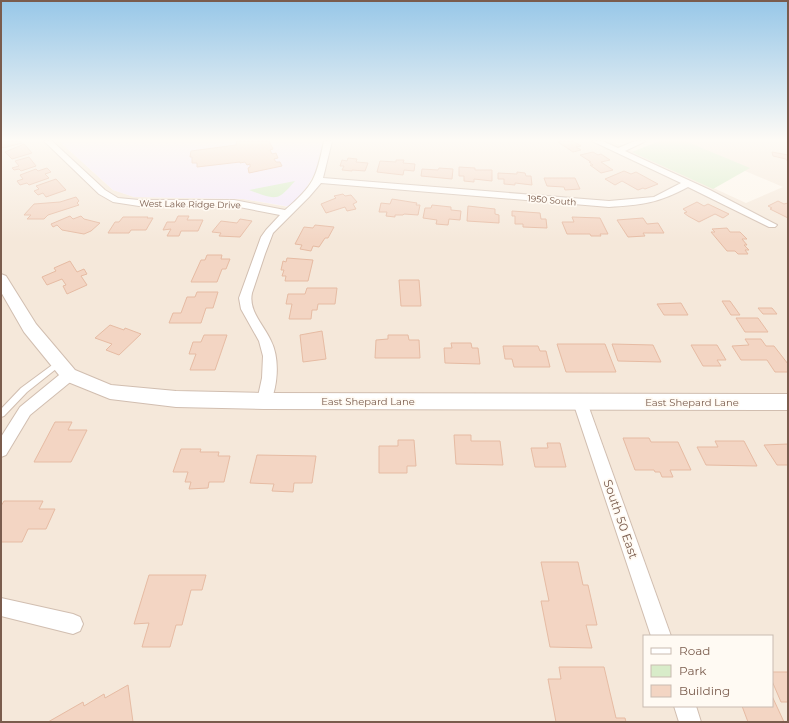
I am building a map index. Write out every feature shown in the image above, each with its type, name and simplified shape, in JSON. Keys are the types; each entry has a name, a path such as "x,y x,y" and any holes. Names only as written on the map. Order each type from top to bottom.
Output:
{"street":[{"name":"West Lake Ridge Drive","path":"84,175 102,192 116,200 139,204 234,203 255,206 288,214"},
{"path":"264,401 271,370 265,342 250,317 245,298 261,249 269,233 306,198 320,175"},
{"path":"670,175 772,225"},
{"name":"1950 South","path":"317,180 609,204 656,199 669,194 688,183"},
{"name":"East Shepard Lane","path":"1,279 30,328 64,369 110,392 176,399 264,401 788,402"},
{"path":"1,450 25,411 64,369"},
{"name":"South 50 East","path":"580,402 661,635"},
{"path":"1,607 73,624"},
{"path":"685,707 690,722"}],"lane":[{"path":"1,414 24,390 64,369"}],"shaded area":[{"path":"1,175 96,175 113,190 134,197 243,199 294,208 319,175 684,175 746,203 783,187 754,175 788,175 788,722 1,722"},
{"path":"96,175 314,175 306,188 291,207 243,199 134,197 113,190"}],"green space":[{"path":"682,175 738,175 713,189"},
{"path":"295,181 278,197 265,196 249,190"}],"building":[{"path":"20,175 46,175 49,178 29,185 27,183 20,185 17,181 23,179"},
{"path":"421,175 452,175 452,179 421,176"},
{"path":"459,175 492,175 492,181 474,179 474,182 464,181 464,176 459,176"},
{"path":"498,175 526,175 531,176 532,185 515,183 515,185 504,184 504,179 498,179"},
{"path":"615,175 641,175 658,184 638,190 622,181 615,185 605,179"},
{"path":"544,178 575,178 580,189 565,190 564,187 547,186"},
{"path":"56,179 66,190 46,197 43,193 38,195 34,191 39,189 36,186"},
{"path":"343,194 345,196 351,195 357,202 353,204 356,209 347,211 345,207 326,213 321,204 336,198 334,196"},
{"path":"76,197 79,201 77,203 79,205 48,215 44,219 27,219 31,215 24,215 34,204 60,202"},
{"path":"392,199 417,203 416,205 420,205 418,215 404,214 395,215 395,217 386,216 387,212 379,212 381,203 390,204"},
{"path":"778,201 784,204 788,203 788,218 770,209 772,208 768,206"},
{"path":"697,202 704,206 708,204 729,214 723,218 715,214 699,222 684,213 687,212 683,209"},
{"path":"432,205 451,207 451,210 461,211 460,220 449,219 448,225 436,224 437,220 423,218 425,208 431,208"},
{"path":"468,206 495,209 495,214 499,215 499,223 467,221"},
{"path":"512,211 540,213 541,219 546,219 547,228 523,227 523,224 515,224 515,216 512,216"},
{"path":"70,216 73,219 81,216 84,219 100,223 91,231 84,234 62,230 57,225 53,227 51,224"},
{"path":"178,216 189,216 187,220 203,220 198,231 181,231 179,236 167,236 171,229 163,230 167,222 175,222"},
{"path":"123,217 153,218 146,230 131,230 129,233 108,233 115,222 119,222"},
{"path":"572,217 600,218 608,234 591,236 590,234 567,234 562,222 574,222"},
{"path":"643,218 647,224 658,223 664,233 643,233 645,236 628,237 617,220"},
{"path":"240,219 252,221 240,237 219,236 221,233 212,232 221,221 237,223"},
{"path":"315,225 334,227 328,238 325,238 319,247 313,246 311,251 300,249 302,245 295,244 304,227 313,228"},
{"path":"727,228 730,232 740,232 747,239 742,239 747,245 744,245 749,250 745,250 748,254 738,254 735,251 727,251 711,232 715,232 712,229"},
{"path":"207,255 222,255 221,259 230,259 226,269 222,269 217,282 191,282 201,260 205,260"},
{"path":"287,258 313,260 308,281 285,281 286,276 282,276 284,270 281,270 283,261 286,262"},
{"path":"70,261 77,272 84,269 87,274 81,276 87,285 67,294 63,286 66,285 62,279 47,285 42,277 56,271 54,268"},
{"path":"399,280 419,280 421,306 401,306"},
{"path":"307,288 337,288 335,304 318,304 317,310 312,310 311,319 289,319 292,304 286,304 288,294 305,294"},
{"path":"197,292 218,292 213,308 206,308 201,323 169,323 173,313 181,313 187,297 195,297"},
{"path":"722,301 730,301 740,315 731,315"},
{"path":"681,303 688,315 664,315 657,304"},
{"path":"758,308 772,308 777,314 763,314"},
{"path":"736,318 758,318 768,332 745,332"},
{"path":"110,325 124,330 125,328 141,334 119,355 106,350 112,344 95,338"},
{"path":"322,331 326,359 303,362 300,335"},
{"path":"204,335 227,335 215,370 190,370 196,354 189,354 193,342 201,342"},
{"path":"388,335 408,335 409,340 419,340 420,358 375,358 376,340 388,339"},
{"path":"745,339 761,339 766,346 774,346 788,364 788,372 775,372 767,360 741,360 732,346 749,345"},
{"path":"451,343 471,343 472,348 478,348 480,364 445,363 444,348 452,348"},
{"path":"557,344 605,344 616,372 566,372"},
{"path":"612,344 653,345 661,362 618,361"},
{"path":"691,345 717,345 726,360 717,360 721,366 703,366"},
{"path":"503,346 538,346 540,351 546,351 550,367 514,367 512,359 505,359"},
{"path":"55,422 72,422 68,430 87,430 71,462 34,462"},
{"path":"454,435 471,435 471,441 500,441 503,465 456,464"},
{"path":"623,438 649,438 651,442 678,442 691,470 670,470 673,477 662,477 660,472 655,472 654,470 635,470"},
{"path":"398,440 414,440 416,466 407,466 407,473 379,473 379,446 398,446"},
{"path":"715,441 744,441 757,466 706,465 697,447 718,447"},
{"path":"547,443 560,443 566,467 535,467 531,448 548,448"},
{"path":"788,444 788,465 777,465 764,445"},
{"path":"181,449 201,449 200,452 219,452 218,456 230,456 224,482 209,482 208,488 189,489 191,482 185,482 188,472 173,472"},
{"path":"257,455 316,456 312,483 294,483 293,492 272,491 274,484 250,483"},
{"path":"4,501 43,501 39,509 55,509 46,529 28,529 22,542 1,542 1,506"},
{"path":"541,562 578,562 583,585 588,585 597,625 586,625 592,648 550,647 541,601 549,601"},
{"path":"149,575 206,575 202,590 191,590 182,625 176,625 170,647 142,647 149,623 134,624"},
{"path":"559,667 604,667 616,718 625,718 626,722 556,722 548,679 561,679"},
{"path":"773,672 788,672 788,702 781,702 773,683"},
{"path":"128,685 133,722 48,722 83,702 84,706 104,694 105,698"},
{"path":"773,698 784,722 748,722 742,707 773,707"}]}
